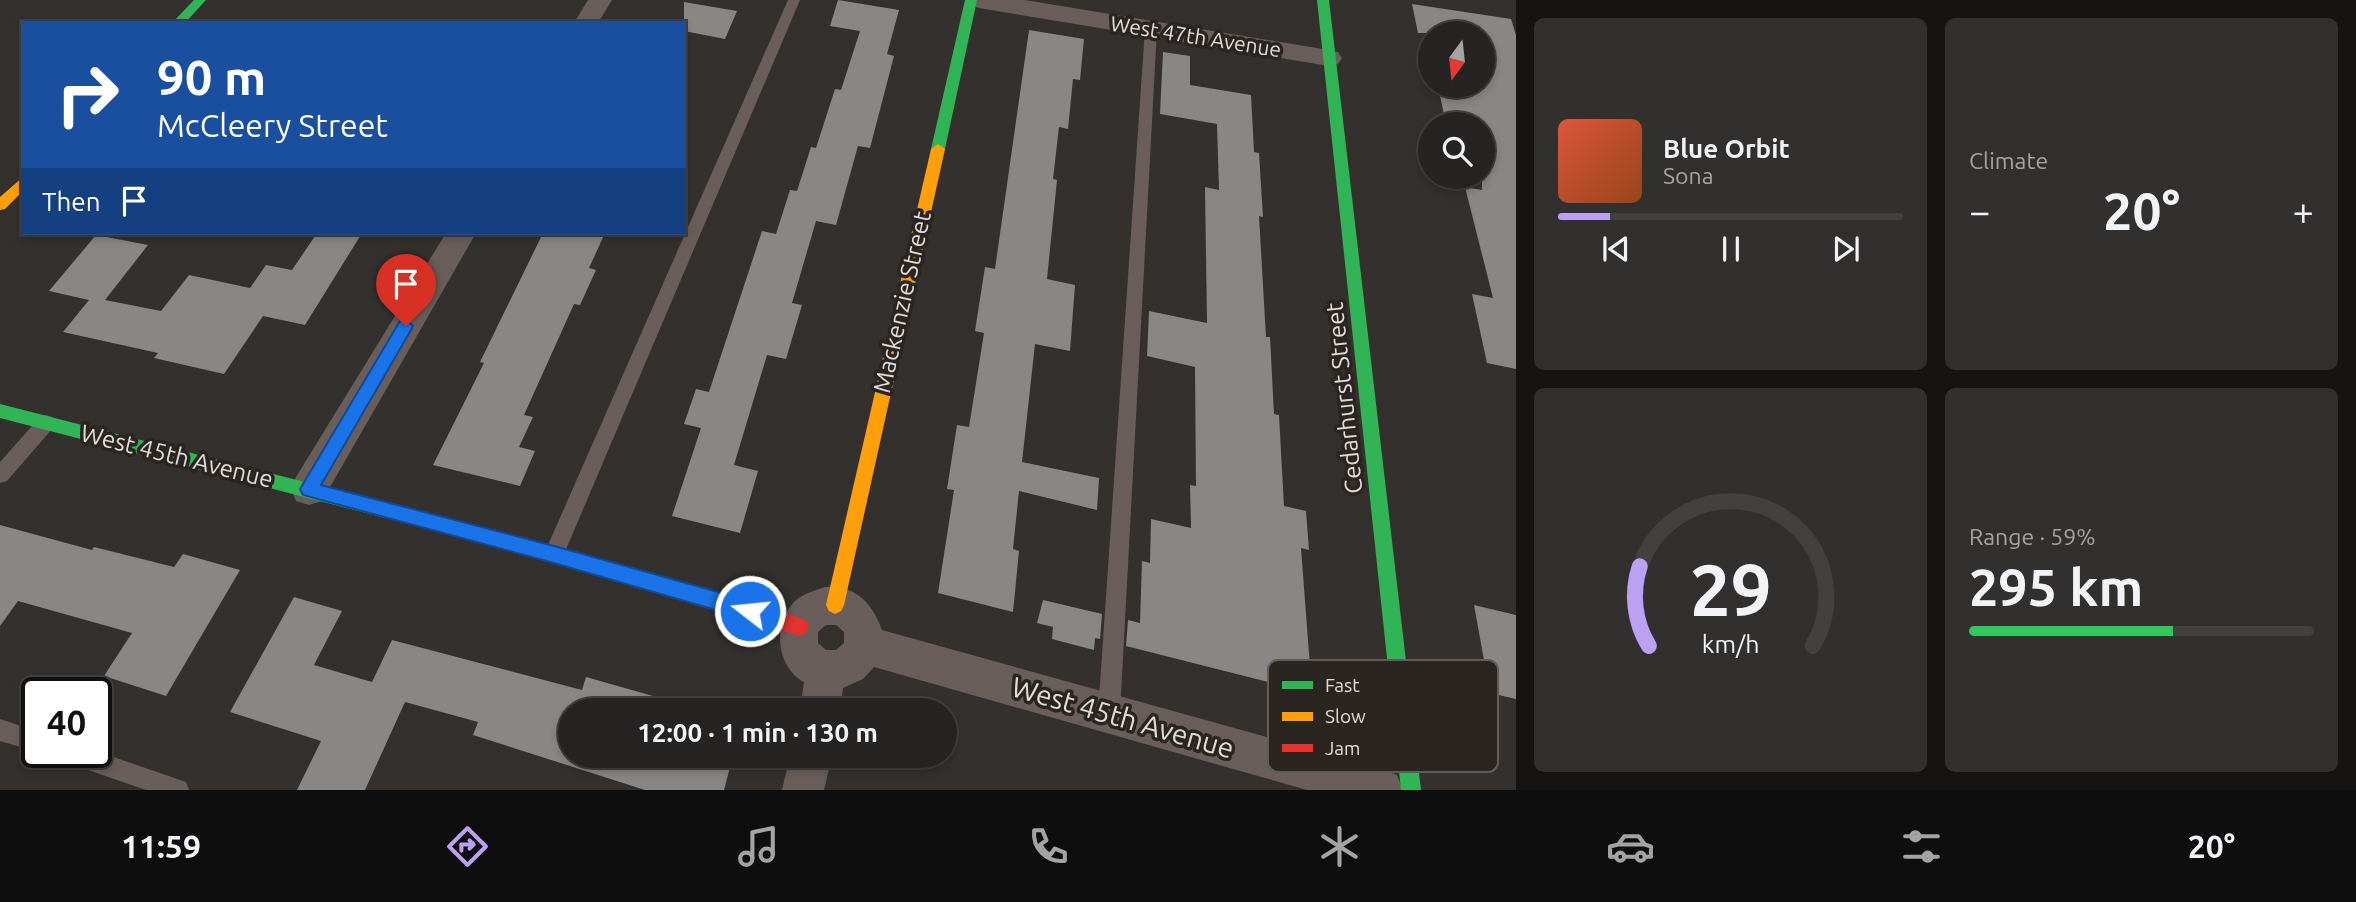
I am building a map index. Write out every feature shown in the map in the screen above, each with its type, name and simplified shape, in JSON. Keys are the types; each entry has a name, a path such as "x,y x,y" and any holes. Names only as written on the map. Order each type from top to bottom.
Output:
{"street":[{"path":"180,21 200,0"},
{"path":"587,21 600,0"},
{"name":"Mackenzie Street","path":"835,605 971,0"},
{"name":"West 47th Avenue","path":"979,0 1329,58"},
{"name":"Cedarhurst Street","path":"1324,0 1396,660"},
{"path":"0,205 21,184"},
{"path":"309,489 460,235"},
{"name":"West 45th Avenue","path":"0,411 554,554 800,627"},
{"path":"835,605 847,610 857,619 863,631 864,645 850,666 827,670 813,664 803,654 798,641 800,627 813,609 835,605"},
{"name":"West 45th Avenue","path":"864,645 1268,758"},
{"path":"822,698 827,670"},
{"path":"803,790 808,768"},
{"name":"West 45th Avenue","path":"1318,772 1382,790"},
{"name":"Cedarhurst Street","path":"1409,772 1411,790"}],"lane":[{"path":"554,554 794,0"},
{"path":"1109,713 1151,29"},
{"path":"0,475 46,423"},
{"path":"0,730 21,737"},
{"path":"112,767 178,790"}],"building":[{"path":"838,0 899,10 887,54 894,56 870,148 858,146 836,225 816,221 792,303 802,305 786,359 767,355 734,465 758,471 740,533 672,516 701,428 684,424 696,389 709,392 762,231 776,234 790,190 797,191 811,147 816,148 835,89 841,90 860,31 830,26"},
{"path":"684,2 737,11 725,39 686,31"},
{"path":"1412,4 1511,19 1516,35 1516,369 1487,363 1472,294 1493,298 1466,189 1495,189 1495,112 1443,112 1441,98 1495,98 1495,21 1418,21 1418,33"},
{"path":"1029,30 1084,39 1080,80 1073,79 1068,129 1059,127 1053,179 1057,180 1047,279 1075,285 1070,351 1035,344 1022,462 1099,478 1097,510 1019,491 1013,549 1019,551 1013,612 938,593 954,490 947,489 957,425 969,427 984,333 975,331 985,267 995,269"},
{"path":"1163,52 1190,56 1190,85 1251,95 1254,152 1259,153 1263,217 1259,216 1266,337 1270,337 1274,414 1279,415 1284,506 1306,511 1309,550 1301,548 1309,660 1268,660 1268,682 1126,646 1128,620 1140,623 1142,561 1150,563 1151,519 1191,528 1190,485 1196,486 1195,367 1147,356 1149,311 1207,323 1205,187 1219,190 1217,124 1160,114"},
{"path":"96,235 148,245 105,300 161,311 189,275 250,288 266,265 292,270 316,235 361,235 305,325 263,316 224,374 154,358 158,353 63,332 89,300 49,291"},
{"path":"542,235 604,235 589,268 596,270 580,305 574,304 524,415 533,417 519,447 535,451 520,486 433,465 484,363 480,362"},
{"path":"0,525 92,550 94,547 174,567 183,554 240,570 166,696 104,676 132,633 18,601 0,626"},
{"path":"294,597 342,611 314,665 372,682 392,640 582,690 586,677 660,698 558,698 558,762 473,735 478,722 405,702 365,790 297,790 321,741 230,712"},
{"path":"1043,600 1102,614 1100,639 1095,638 1094,650 1052,639 1053,627 1037,623"},
{"path":"1474,605 1516,615 1516,699 1498,695 1498,660 1484,660"},
{"path":"576,768 730,768 724,790 645,790"}],"traffic: fast":[{"path":"180,21 200,0"},
{"path":"938,149 971,0"},
{"path":"1323,0 1397,660"},
{"path":"0,411 524,546"},
{"path":"1409,772 1411,790"}],"traffic: slow":[{"path":"835,605 938,149"},
{"path":"0,205 21,184"}],"traffic: jam":[{"path":"524,546 800,627"}],"route":[{"path":"406,326 309,489 554,554 750,611"}]}
